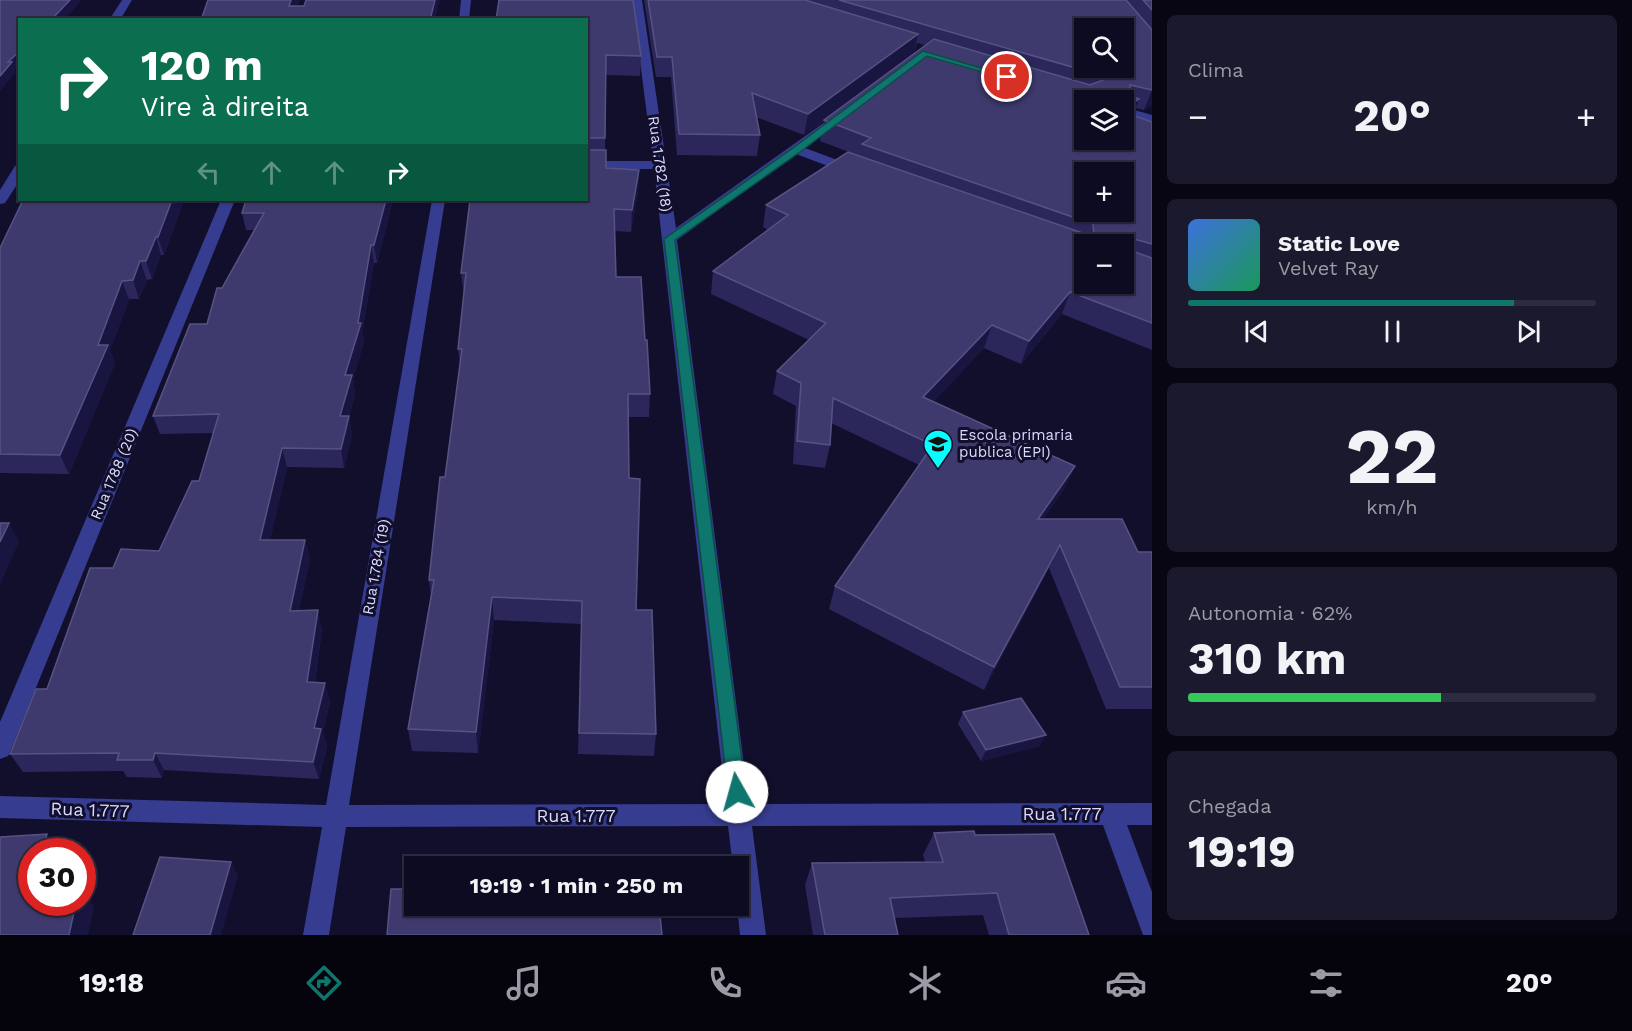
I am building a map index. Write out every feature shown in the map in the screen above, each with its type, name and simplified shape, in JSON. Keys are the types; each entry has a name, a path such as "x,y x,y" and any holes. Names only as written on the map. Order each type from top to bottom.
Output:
{"street":[{"path":"115,18 127,0"},
{"path":"464,18 466,0"},
{"name":"Rua 1.782 (18)","path":"637,0 670,239 753,935"},
{"path":"670,239 852,108"},
{"path":"1134,114 1152,119"},
{"path":"796,150 863,174"},
{"path":"588,165 660,165"},
{"path":"0,171 18,171"},
{"path":"0,200 18,173"},
{"name":"Rua 1788 (20)","path":"0,749 228,201"},
{"name":"Rua 1.784 (19)","path":"316,935 438,201"},
{"name":"Rua 1.777","path":"0,807 334,816 1152,814"},
{"path":"1111,814 1152,926"}],"building":[{"path":"0,0 70,0 53,18 18,18 18,53 8,62 12,62 0,76"},
{"path":"208,0 291,0 289,6 304,6 306,0 435,0 430,18 202,18"},
{"path":"499,0 633,0 641,56 606,55 605,138 588,138 588,18 496,18"},
{"path":"648,0 805,0 918,34 808,114 752,93 760,135 679,134 672,57 657,57"},
{"path":"839,0 1126,0 1152,30 1152,90 1130,85 1130,90 1074,90 1074,150 1134,150 1134,116 1152,122 1152,244 1134,239 1134,234 1094,234 1093,224 1087,222 1134,222 1134,162 1074,162 1074,217 862,144 871,138 824,120 934,39 1090,85 1103,80 1102,78 1134,78 1134,18 1074,18 1074,68"},
{"path":"1143,0 1152,0 1152,10"},
{"path":"588,150 606,150 606,168 639,170 632,210 614,209 616,277 641,277 645,340 647,340 650,394 628,394 629,478 640,479 636,610 652,610 656,734 579,733 582,601 492,597 476,732 408,729 434,580 429,580 440,477 445,477 462,349 458,349 466,273 461,273 470,201 588,201"},
{"path":"848,152 1085,234 1074,234 1074,294 1070,292 1029,341 992,325 923,397 1075,466 1038,519 1122,519 1138,552 1152,552 1152,687 1120,687 1060,545 994,667 835,586 933,445 833,398 830,445 797,441 801,383 777,371 826,323 713,271 788,215 766,205"},
{"path":"23,201 172,201 146,261 140,261 133,280 122,281 98,345 108,345 60,455 0,454 0,248"},
{"path":"246,201 386,201 374,245 371,245 358,323 361,323 345,375 352,375 340,416 349,416 341,449 282,448 260,540 305,540 290,611 318,610 307,682 325,683 314,728 321,729 313,762 155,753 153,760 117,760 119,753 10,754 36,689 47,689 90,568 113,568 121,549 159,551 192,481 199,481 219,414 153,416 190,324 207,324 217,288 222,288 264,213 242,213"},
{"path":"1134,252 1152,258 1152,323 1075,294 1134,294"},
{"path":"0,523 9,523 0,542"},
{"path":"1021,698 1046,735 986,750 963,712"},
{"path":"974,831 975,835 1054,834 1089,935 1009,935 997,893 890,898 898,935 825,935 812,863 943,862 934,833"},
{"path":"47,834 46,838 18,838 18,916 73,916 69,935 0,935 0,837"},
{"path":"160,857 231,862 210,935 133,935"},
{"path":"391,889 404,889 404,916 660,916 662,935 387,935"}],"place":[{"name":"Escola primaria publica (EPI)","path":"938,470"}],"route":[{"path":"737,792 670,239 796,150 926,53 1007,77"}]}
